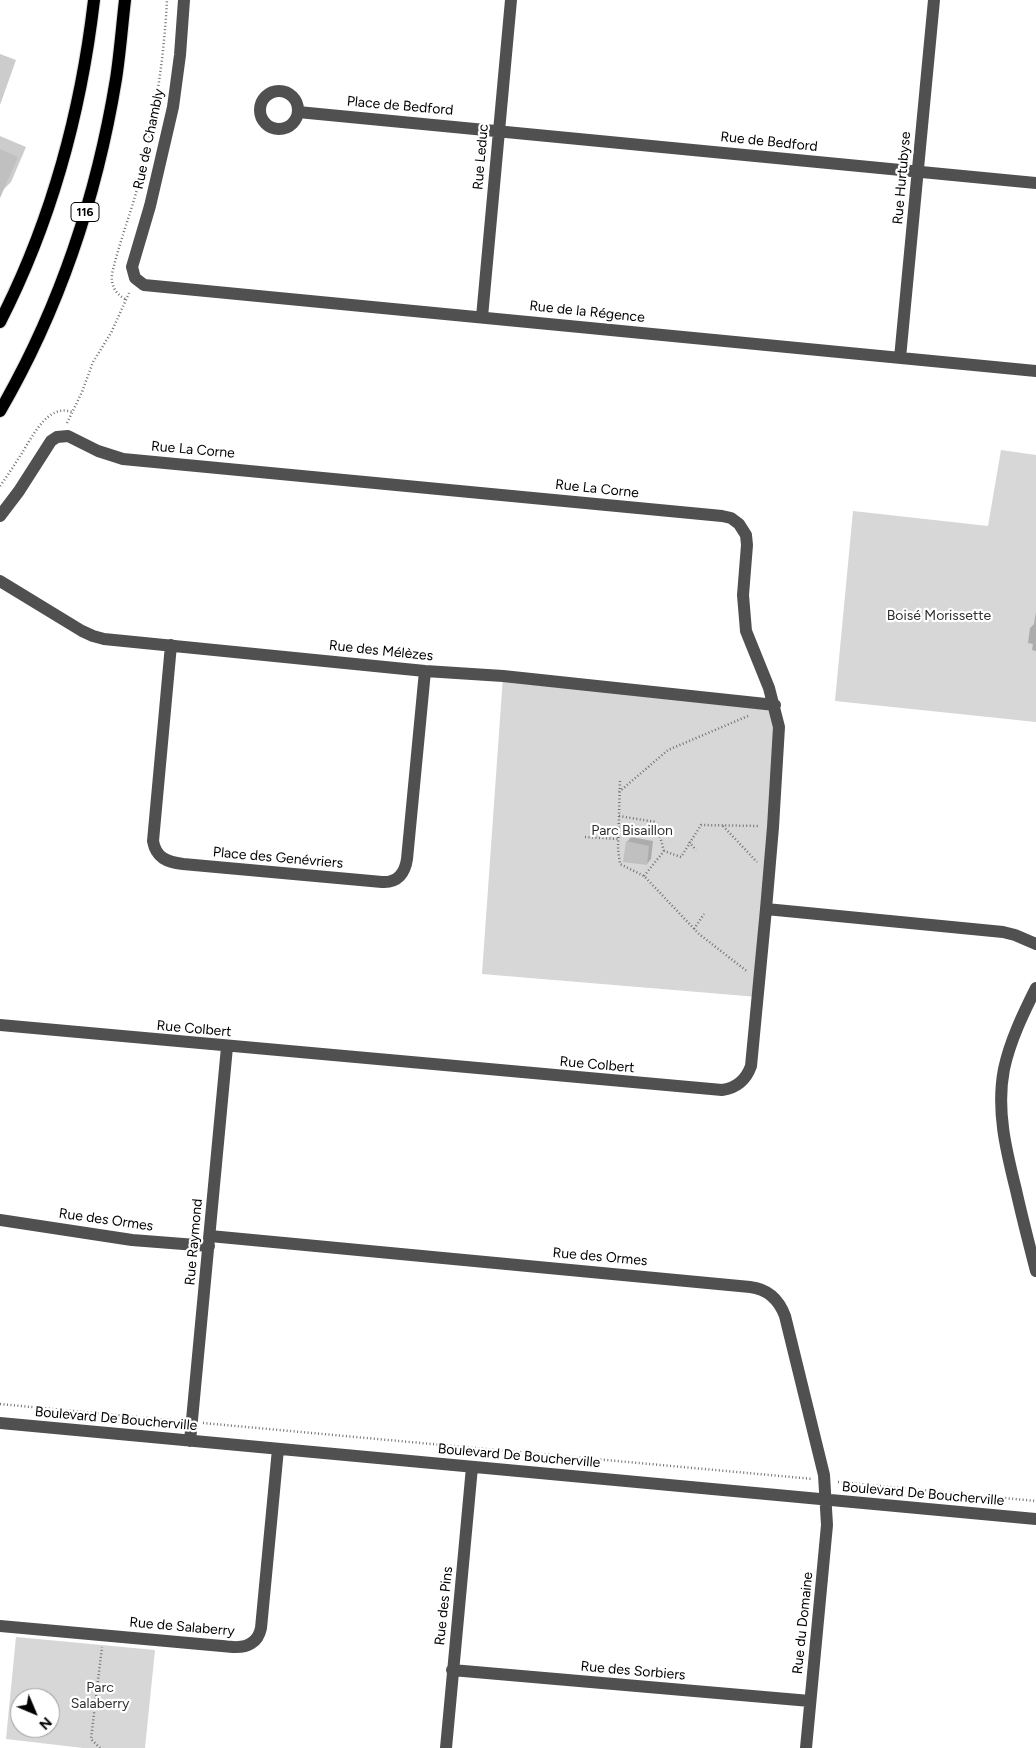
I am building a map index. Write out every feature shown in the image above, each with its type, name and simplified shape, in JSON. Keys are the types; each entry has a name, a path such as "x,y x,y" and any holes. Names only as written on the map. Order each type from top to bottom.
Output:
{"main road":[{"name":"116","path":"0,322 25,268 57,181 84,70 94,0"},
{"name":"116","path":"0,411 29,357 73,251 111,103 125,0"}],"street":[{"name":"Rue de Chambly","path":"137,281 133,275 132,263 150,206 169,125 180,55 184,0"},
{"name":"Rue Leduc","path":"482,317 511,0"},
{"name":"Rue Hurtubyse","path":"900,358 934,0"},
{"name":"Place de Bedford","path":"298,112 499,131"},
{"name":"Rue de Bedford","path":"499,131 1036,183"},
{"name":"Rue de la Régence","path":"137,281 148,286 1036,371"},
{"path":"0,516 51,441 64,430"},
{"name":"Rue La Corne","path":"64,430 68,436 98,451 124,459 731,518 742,527 746,540 743,595 746,631 775,705 779,727 766,909"},
{"name":"Rue des Mélèzes","path":"0,580 93,636 775,705"},
{"name":"Place des Genévriers","path":"171,645 153,841 157,853 171,863 382,882 391,882 398,878 404,871 407,859 425,671"},
{"path":"766,909 1003,932 1015,934 1036,944"},
{"name":"Rue Colbert","path":"0,1026 722,1090 732,1088 741,1083 747,1076 751,1066 766,909"},
{"path":"1036,988 1010,1048 1004,1070 1001,1096 1002,1122 1006,1147 1036,1271"},
{"name":"Rue Raymond","path":"190,1440 227,1047"},
{"name":"Rue des Ormes","path":"0,1220 132,1240 210,1241 747,1286 761,1289 778,1302 785,1316 824,1475 826,1500"},
{"name":"Boulevard De Boucherville","path":"0,1423 1036,1519"},
{"name":"Rue de Salaberry","path":"0,1626 242,1648 250,1645 256,1640 260,1628 278,1449"},
{"name":"Rue des Pins","path":"446,1748 472,1467"},
{"name":"Rue du Domaine","path":"806,1748 827,1525 826,1500"},
{"name":"Rue des Sorbiers","path":"452,1670 810,1701"}],"path":[{"path":"125,299 115,291 112,284 112,274 135,197 152,122 160,78 167,0"},
{"path":"64,430 82,392 93,362 111,332 129,292"},
{"path":"0,486 41,424 58,412 66,410 72,412"},
{"path":"619,792 668,750 748,716"},
{"path":"620,781 618,839 620,864 644,876 694,929 759,981"},
{"path":"619,816 656,822 664,851"},
{"path":"664,851 680,857 700,825 773,827"},
{"path":"722,825 769,873"},
{"path":"585,837 618,839"},
{"path":"689,842 696,850"},
{"path":"644,876 664,851"},
{"path":"694,929 704,914"},
{"name":"Boulevard De Boucherville","path":"0,1404 179,1421"},
{"name":"Boulevard De Boucherville","path":"207,1424 809,1479"},
{"name":"Boulevard De Boucherville","path":"839,1482 1036,1500"},
{"path":"100,1748 91,1738 104,1636"}],"green space":[{"name":"Boisé Morissette","path":"1001,450 1036,455 1036,722 835,701 853,511 988,526"},
{"name":"Parc Bisaillon","path":"503,676 775,705 758,997 482,974"},
{"name":"Parc Salaberry","path":"16,1637 155,1650 145,1748 83,1748 6,1739 10,1698 10,1738 60,1738 60,1688 11,1688"}],"building":[{"path":"0,149 18,157 0,198"},
{"path":"626,841 649,846 647,865 623,862"}]}
